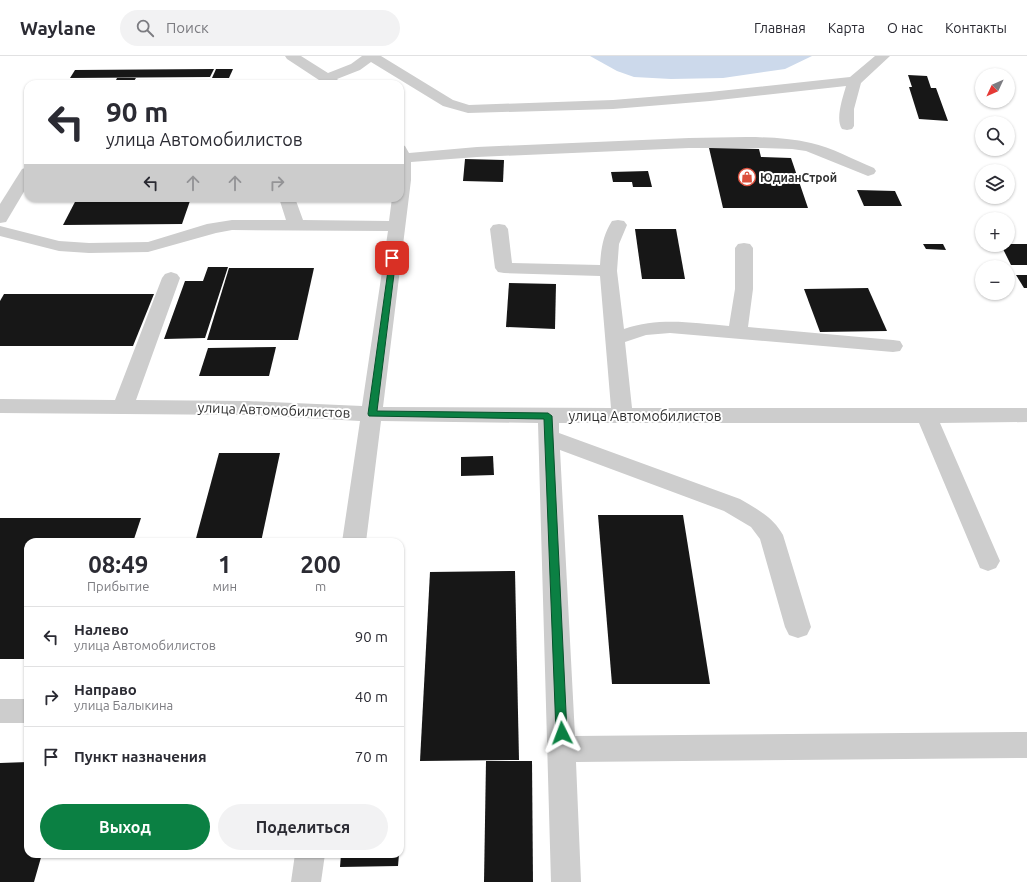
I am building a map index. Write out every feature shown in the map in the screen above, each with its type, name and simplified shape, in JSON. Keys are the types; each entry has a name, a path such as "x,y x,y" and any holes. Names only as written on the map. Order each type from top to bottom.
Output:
{"street":[{"path":"292,56 329,80"},
{"path":"333,80 365,61 370,56 448,102 468,109 619,104 759,92 854,81 883,56"},
{"path":"847,126 847,109 854,81"},
{"path":"404,154 689,143 792,144 810,147 868,171"},
{"path":"0,218 24,179"},
{"path":"288,202 296,226"},
{"path":"355,538 400,202"},
{"path":"618,225 610,244 608,270 622,416"},
{"path":"0,231 59,246 89,248 148,247 213,228 232,226 396,226"},
{"path":"499,229 504,268 608,270"},
{"path":"738,333 744,289 744,248"},
{"path":"123,407 171,278"},
{"path":"615,339 644,329 670,327 893,346"},
{"name":"улица Автомобилистов","path":"0,406 247,408 372,414 548,427 622,416 1027,416"},
{"path":"927,416 988,560"},
{"path":"566,882 562,749 548,427 732,505 758,521 771,535 798,627"},
{"path":"0,711 24,711"},
{"path":"562,749 1027,745"},
{"path":"306,882 309,858"}],"water":[{"path":"590,56 812,56 785,69 723,78 671,79 634,77 617,71"}],"building":[{"path":"214,69 210,77 70,78 75,70"},
{"path":"216,69 233,69 229,78 212,78"},
{"path":"908,75 927,76 931,88 936,88 948,121 919,119 909,87 912,87"},
{"path":"117,78 136,78 135,80 116,80"},
{"path":"709,148 759,149 761,157 791,158 808,208 723,208"},
{"path":"465,159 504,160 503,182 463,181"},
{"path":"648,171 652,187 633,187 632,182 613,182 611,172"},
{"path":"857,190 895,191 902,206 864,206"},
{"path":"75,202 190,202 182,224 63,225"},
{"path":"635,229 676,229 685,279 642,279"},
{"path":"923,244 943,244 946,250 926,249"},
{"path":"1015,244 1027,244 1027,265 1015,265 1015,260 1008,260 1004,252 1015,252"},
{"path":"208,267 228,267 205,338 164,339 185,281 203,281"},
{"path":"229,268 314,268 298,340 207,340"},
{"path":"1016,275 1027,275 1027,288 1024,288"},
{"path":"509,283 556,284 555,329 506,327"},
{"path":"868,288 887,331 820,332 804,289"},
{"path":"4,294 154,294 133,346 0,346 0,301"},
{"path":"276,347 269,376 199,376 208,348"},
{"path":"219,453 280,453 262,538 196,538"},
{"path":"493,456 494,475 461,476 461,457"},
{"path":"598,515 683,515 710,684 612,684"},
{"path":"0,518 141,518 134,538 24,538 24,659 0,659"},
{"path":"515,571 519,760 420,761 430,572"},
{"path":"486,761 532,761 533,882 484,882"},
{"path":"24,762 24,858 41,858 34,882 0,882 0,763"},
{"path":"341,858 399,858 398,866 340,867"}],"place":[{"name":"ЮдианСтрой","path":"747,177"}],"route":[{"path":"392,258 372,414 548,416 562,733"}]}
